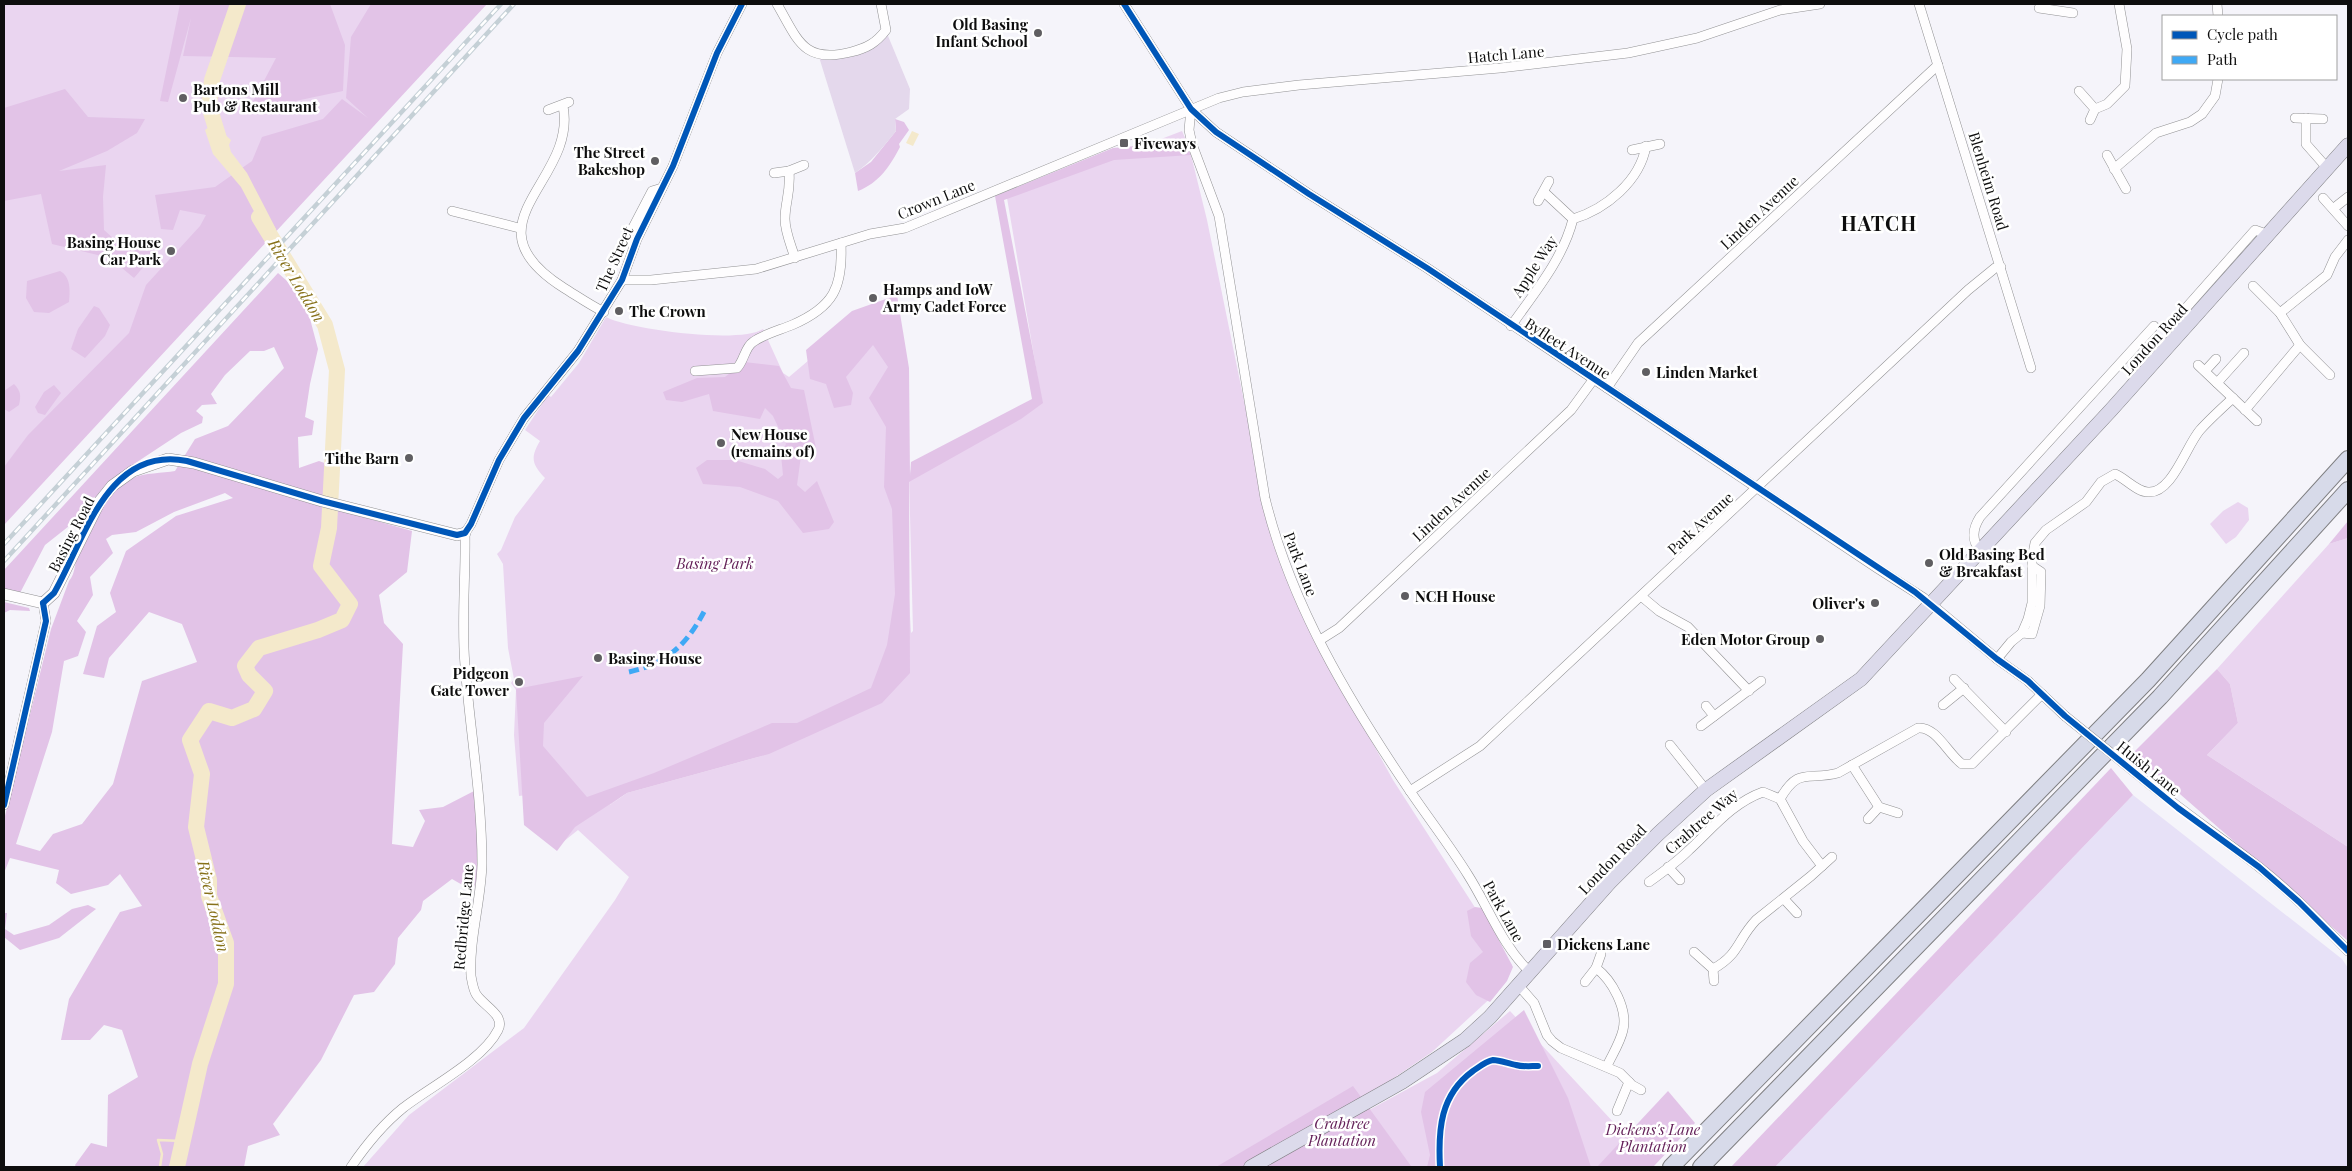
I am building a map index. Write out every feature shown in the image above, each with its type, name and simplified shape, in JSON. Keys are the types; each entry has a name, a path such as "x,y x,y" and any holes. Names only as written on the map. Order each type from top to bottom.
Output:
{"highway":[{"path":"1671,1167 2148,680 2348,459"},
{"path":"1701,1167 2160,697 2348,490"}],"main road":[{"name":"London Road","path":"1251,1167 1366,1103 1434,1062 1477,1030 1531,973 1620,870 1706,790 1861,679 1932,605 1980,550 2192,321 2348,145"}],"street":[{"name":"The Street","path":"466,532 472,524 499,460 524,418 578,351 604,312 622,280 634,246 695,115 717,53 742,4"},
{"path":"777,4 801,44 818,56 840,55 863,50 877,42 886,30 881,4"},
{"name":"Byfleet Avenue","path":"1124,4 1159,55 1191,109 1216,132 1427,268 1511,326 1906,585 1932,605"},
{"name":"Hatch Lane","path":"1191,109 1219,98 1267,88 1500,68 1628,53 1697,38 1780,10 1820,4"},
{"name":"Blenheim Road","path":"1919,4 2031,368"},
{"path":"2090,120 2095,109 2112,101 2125,86 2127,49 2119,4"},
{"path":"2039,8 2053,7 2073,13"},
{"name":"Linden Avenue","path":"1607,388 1638,343 1938,65"},
{"path":"2114,169 2156,133 2190,122 2202,114 2215,96 2218,80"},
{"path":"2079,91 2095,109"},
{"path":"548,110 566,104 566,120 560,148 527,207 519,228 527,254 547,277 604,312"},
{"name":"Crown Lane","path":"622,280 634,281 724,273 756,268 796,258 870,234 905,228 1191,109"},
{"name":"Park Lane","path":"1191,109 1189,130 1192,144 1219,216 1254,434 1274,536 1286,569 1320,640 1359,712 1410,791 1468,875 1512,953 1531,973"},
{"path":"2295,118 2323,119"},
{"path":"2306,118 2306,144 2328,169"},
{"path":"1632,150 1660,144"},
{"path":"1544,192 1574,219 1591,214 1604,206 1638,170 1646,146"},
{"path":"2107,155 2126,189"},
{"path":"774,173 789,171 804,165"},
{"path":"789,171 791,188 785,217 786,230 796,258"},
{"path":"1538,201 1550,181"},
{"path":"2334,208 2348,197"},
{"path":"2323,198 2334,208 2348,226"},
{"path":"452,211 519,228"},
{"name":"Apple Way","path":"1511,326 1556,262 1569,238 1574,219"},
{"path":"2280,314 2327,275 2335,256 2348,240"},
{"path":"695,371 736,368 752,343 795,324 813,313 838,289 841,278 841,243"},
{"name":"Park Avenue","path":"1410,791 1480,746 1968,290 1994,268 2001,267"},
{"path":"2254,286 2280,314 2300,345 2330,375"},
{"name":"London Road","path":"1980,550 1974,538 1975,526 1980,517 2154,326"},
{"path":"2245,410 2300,345"},
{"path":"2217,383 2244,353"},
{"path":"2216,359 2202,368 2257,421"},
{"name":"Linden Avenue","path":"1320,640 1339,628 1571,410 1593,380"},
{"path":"1997,659 2011,642 2022,633 2032,603 2032,566 2035,543 2046,530 2086,502 2108,476 2115,474 2145,492 2155,492 2163,486 2179,466 2199,432 2232,398"},
{"name":"Basing Road","path":"43,603 54,592 62,578 100,502 124,476 150,464 175,459 322,501 457,534 466,532"},
{"name":"Redbridge Lane","path":"351,1167 383,1126 403,1108 466,1064 486,1046 499,1029 500,1024 497,1016 476,995 470,958 480,898 482,863 464,662 466,532"},
{"path":"4,594 43,603 46,621 6,789 4,805"},
{"path":"1641,596 1659,610 1688,627 1749,692"},
{"name":"Huish Lane","path":"1932,605 2178,808 2259,867 2299,902 2348,951"},
{"path":"1954,679 2006,732"},
{"path":"1701,726 1761,682"},
{"path":"1944,705 1964,688"},
{"path":"1822,866 1803,841 1780,799 1790,783 1798,777 1826,776 1852,765 1918,728 1924,727 1958,761 1966,766 1972,764 2042,694"},
{"path":"1706,706 1714,716"},
{"path":"1670,745 1706,790"},
{"path":"1852,765 1879,807 1898,813"},
{"name":"Crabtree Way","path":"1649,882 1690,850 1710,828 1753,795 1762,792 1780,799"},
{"path":"1868,819 1879,807"},
{"path":"1713,969 1730,959 1756,920 1784,899 1832,857"},
{"name":"Crabtree Way","path":"1668,867 1680,880"},
{"path":"1784,899 1797,913"},
{"path":"1694,952 1713,969 1714,982"},
{"path":"1585,982 1596,968 1601,954"},
{"path":"1596,968 1614,986 1624,1023 1620,1038 1607,1066"},
{"path":"1519,986 1534,1003 1546,1035 1552,1041 1561,1048 1607,1066 1626,1077 1628,1082 1641,1090"},
{"path":"1617,1111 1628,1082"}],"shaded area":[{"path":"886,31 910,89 909,109 895,119 896,131 886,143 872,159 855,173 819,57 863,50"},
{"path":"213,124 231,140 229,145 231,152 247,173 276,229 268,238 241,187 213,154 205,130"},
{"path":"912,131 919,134 913,146 906,143"},
{"path":"2133,795 2342,959 2348,968 2348,1167 1775,1167"}],"green space":[{"path":"4,4 474,4 4,520"},
{"path":"180,4 330,4 345,45 343,91 248,111 276,58 183,56 191,18 168,102 160,101"},
{"path":"371,4 487,4 4,525 4,467 28,435 129,333 146,285 200,226 206,215 180,210 173,230 161,229 155,195 215,187 252,161 262,137 323,119 342,99 368,118 346,98 351,37"},
{"path":"65,89 88,117 145,119 137,133 107,151 59,171 106,165 103,197 104,230 114,239 162,245 134,278 110,258 52,244 41,194 4,201 4,108"},
{"path":"895,119 904,122 909,130 899,144 900,147 892,161 878,179 858,191 855,173 871,162 896,131"},
{"name":"Basing Park","path":"1182,131 1189,147 1207,220 1272,538 1302,615 1393,780 1512,965 1496,993 1432,1052 1366,1097 1236,1167 363,1167 409,1115 524,1028 615,900 629,877 578,830 558,846 533,794 519,796 514,735 516,690 511,683 514,679 508,648 503,564 497,554 501,550 515,517 545,478 537,469 534,461 535,452 540,441 525,430 548,395 551,397 579,363 606,317 619,322 661,330 710,335 751,333 763,329 783,373 789,377 862,315 892,305 911,633 913,631 909,477 912,466 1041,397 1007,198","holes":["769,754 627,793 610,805 634,787"]},
{"path":"1183,142 1191,155 1114,160 1004,200 1043,403 1021,419 909,482 910,673 882,703 769,754 627,793 575,827 557,851 524,825 516,689 583,676 544,723 543,746 587,797 654,773 772,723 797,723 871,688 887,645 895,594 892,509 884,487 886,427 869,398 888,367 873,345 846,377 853,393 851,405 834,408 826,384 810,379 806,350 852,311 897,295 909,368 910,477 911,462 1032,399 995,196 1113,148"},
{"path":"60,271 68,281 69,302 49,313 34,312 26,298 27,281"},
{"path":"278,273 295,288 309,315 318,349 305,417 314,421 312,435 298,437 299,468 319,461 330,465 328,497 304,500 412,531 407,572 379,595 384,623 403,644 392,844 413,847 425,821 419,810 443,807 476,790 482,863 473,891 452,879 423,901 421,910 398,938 395,964 374,992 354,995 321,1060 273,1124 280,1135 248,1146 244,1167 76,1167 75,1165 91,1143 107,1147 108,1095 138,1077 122,1030 104,1025 90,1040 61,1040 69,999 120,912 142,906 120,874 108,885 71,894 56,883 59,870 10,858 4,873 4,820 51,629 88,531 100,510 123,484 137,476 175,471 195,439 228,426 284,368 274,347 264,351 250,351 225,375 211,394 217,404 202,405 196,411 203,417 202,423 181,433 134,464 83,515 45,545 20,593 4,589 4,570","holes":["225,493 233,498 176,516 126,551 110,593 116,612 97,626 83,674 104,678 109,658 149,612 182,624 197,662 142,681 113,784 82,824 53,834 40,851 16,844 52,732 64,661 78,656 86,632 77,621 93,595 90,577 113,553 106,539 112,535 136,532 174,512"]},
{"path":"94,306 99,308 110,325 105,336 85,358 71,349 78,329"},
{"path":"744,362 779,366 791,388 804,390 816,448 801,456 797,485 805,492 817,481 834,522 829,529 803,533 778,501 740,487 703,484 696,468 707,460 735,460 765,469 778,479 783,475 781,455 786,444 773,416 765,408 760,419 713,411 709,394 682,402 666,400 663,392 697,378 725,377"},
{"path":"14,384 19,391 20,402 19,405 9,412 4,409 4,391"},
{"path":"54,385 61,393 45,415 38,413 35,407 44,392"},
{"path":"2238,502 2248,508 2249,520 2236,537 2226,544 2210,524 2223,511"},
{"path":"2348,521 2348,538 2329,544"},
{"path":"2348,538 2348,847 2207,755 2238,723 2230,684 2217,669 2329,544"},
{"path":"4,602 29,608 30,611 10,610 4,613"},
{"path":"2217,669 2230,684 2238,723 2207,755 2348,847 2348,941 2133,753"},
{"name":"Dickens's Lane Plantation","path":"2111,768 2133,795 1775,1167 1731,1167"},
{"path":"88,905 96,909 59,938 20,950 4,937 4,913 7,913 5,929 14,935 49,925 72,909"},
{"path":"1475,907 1482,908 1513,967 1507,981 1490,1002 1476,995 1466,982 1470,963 1483,952 1471,936 1467,911"},
{"name":"Dickens's Lane Plantation","path":"1524,1010 1568,1098 1591,1167 1427,1167 1430,1155 1421,1112 1425,1092"},
{"name":"Dickens's Lane Plantation","path":"1510,1011 1655,1167 1412,1167 1369,1110 1437,1073"},
{"name":"Crabtree Plantation","path":"1353,1086 1412,1167 1216,1167"},
{"name":"Dickens's Lane Plantation","path":"1668,1091 1695,1123 1653,1167 1597,1167"}],"waterway":[{"name":"River Loddon","path":"221,145 209,106 212,80 238,4"},
{"name":"River Loddon","path":"177,1167 200,1064 226,984 226,943 209,896 209,880 196,827 202,774 190,740 209,711 232,718 254,709 265,691 249,675 245,666 259,648 318,630 342,620 350,604 321,566 329,528 337,370 325,325 259,217"},
{"name":"River Loddon","path":"160,1167 162,1154 158,1140 181,1141"}],"railway":[{"path":"4,544 501,4"},
{"path":"4,561 514,4"}],"marked path":[{"path":"629,672 655,663 676,650 692,632 706,608"}],"cycle path":[{"path":"43,603 54,593 88,524 118,482 137,468 160,460 187,461 322,501 457,535 465,533 471,524 499,460 524,418 578,351 622,280 637,239 673,166 717,53 742,4"},
{"path":"1124,4 1191,109 1216,132 1309,194 1427,268 1915,592 1997,659 2028,681 2065,716 2178,808 2259,867 2299,902 2348,951"},
{"path":"4,805 46,621 43,603"},
{"path":"1440,1167 1440,1140 1443,1114 1454,1091 1462,1080 1480,1066 1493,1060 1521,1066 1538,1066"}],"place":[{"name":"Old Basing Infant School","path":"1038,33"},
{"name":"Bartons Mill Pub & Restaurant","path":"183,98"},
{"name":"Fiveways","path":"1124,143"},
{"name":"The Street Bakeshop","path":"655,161"},
{"name":"Basing House Car Park","path":"171,251"},
{"name":"Hamps and IoW Army Cadet Force","path":"873,298"},
{"name":"The Crown","path":"619,311"},
{"name":"Linden Market","path":"1646,372"},
{"name":"New House (remains of)","path":"721,443"},
{"name":"Tithe Barn","path":"409,458"},
{"name":"Old Basing Bed & Breakfast","path":"1929,563"},
{"name":"NCH House","path":"1405,596"},
{"name":"Oliver's","path":"1875,603"},
{"name":"Eden Motor Group","path":"1820,639"},
{"name":"Basing House","path":"598,658"},
{"name":"Pidgeon Gate Tower","path":"519,682"},
{"name":"Dickens Lane","path":"1547,944"}],"district":[{"name":"HATCH","path":"1879,222"}]}
